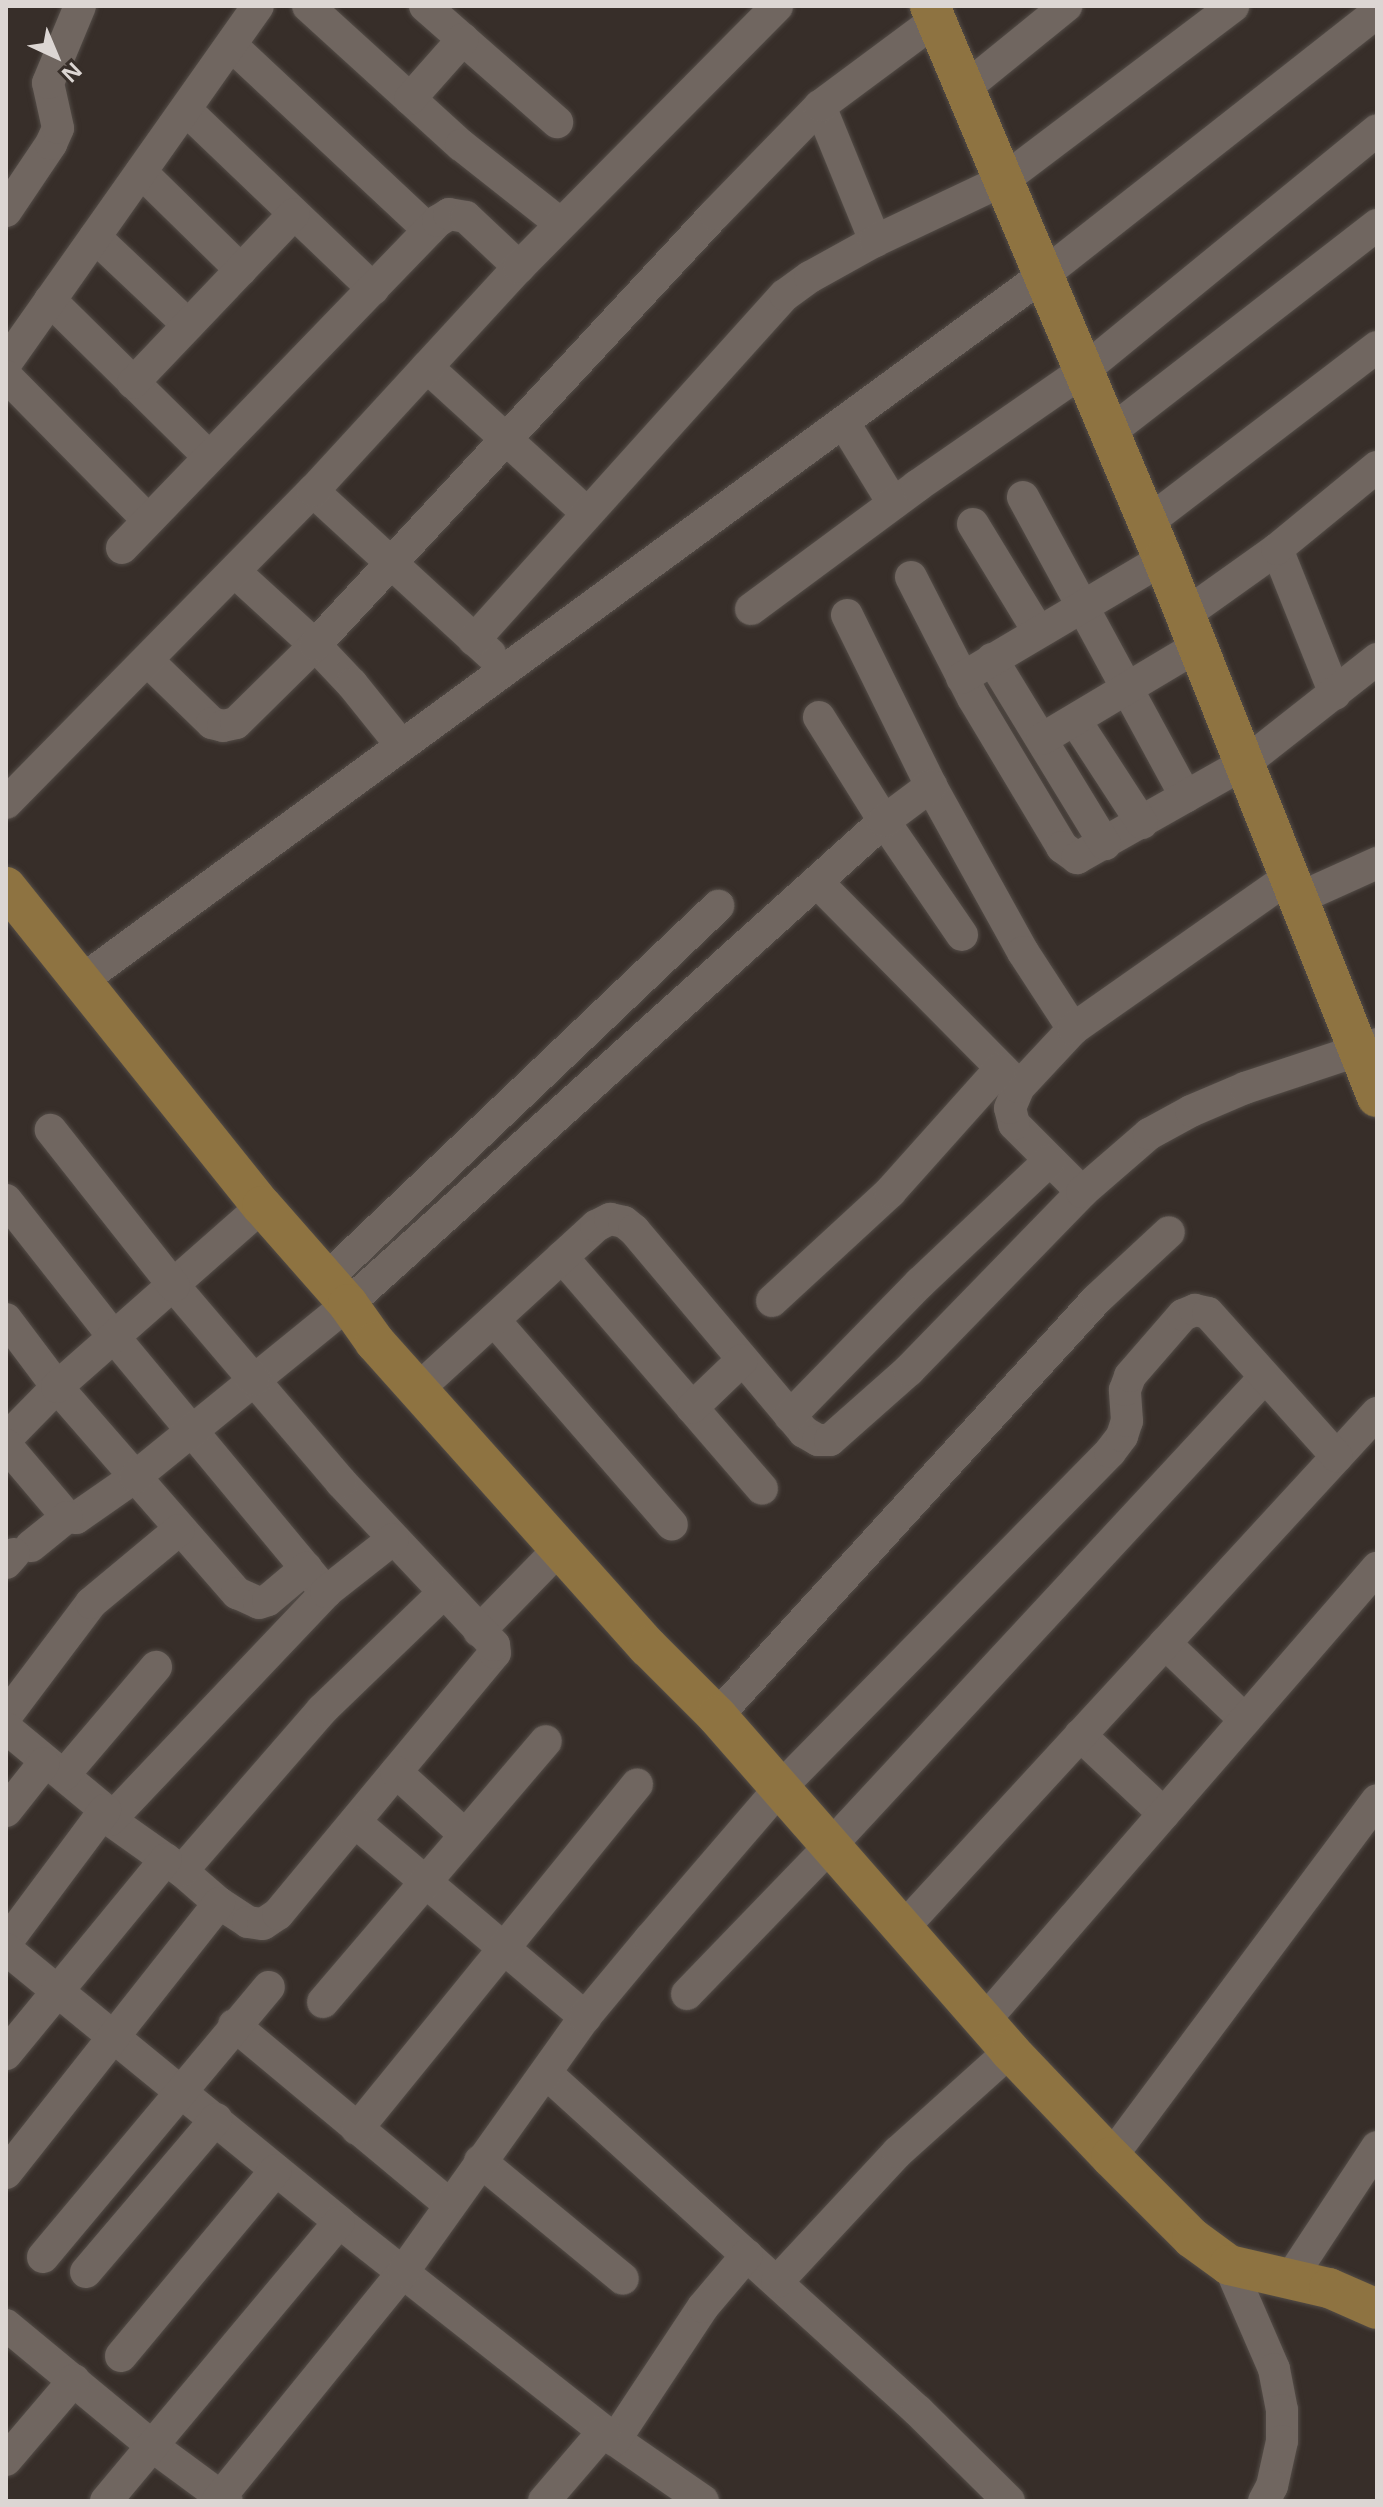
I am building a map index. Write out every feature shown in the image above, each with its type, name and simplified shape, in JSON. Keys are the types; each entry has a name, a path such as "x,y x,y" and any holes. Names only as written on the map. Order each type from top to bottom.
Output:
{"main road":[{"path":"933,13 1148,522 1293,888 1368,1048 1377,1097"},
{"path":"6,887 375,1342 648,1647 717,1716 1010,2051 1111,2157 1192,2238 1229,2265 1329,2288 1377,2309"}],"street":[{"path":"6,363 258,6"},
{"path":"308,6 496,175 561,224"},
{"path":"425,6 557,122"},
{"path":"6,803 235,572 519,267 777,6"},
{"path":"964,89 1066,6"},
{"path":"474,640 586,512 785,295 810,277 875,241 1002,181 1233,6"},
{"path":"81,981 1042,276 1377,8"},
{"path":"6,211 58,128 48,83 70,10"},
{"path":"148,661 212,723 223,726 236,723 315,645 389,562 820,106 933,13"},
{"path":"410,99 463,39"},
{"path":"231,45 429,230"},
{"path":"820,106 875,241"},
{"path":"186,110 373,289"},
{"path":"751,609 893,503 1083,371 1377,130"},
{"path":"141,172 241,270"},
{"path":"133,383 294,214"},
{"path":"122,548 429,230 449,214 466,217 519,267"},
{"path":"1110,432 1377,225"},
{"path":"95,237 188,325"},
{"path":"50,300 209,457"},
{"path":"1148,522 1377,347"},
{"path":"427,367 586,512"},
{"path":"6,376 148,520"},
{"path":"844,423 893,503"},
{"path":"1042,739 1128,687 1277,549 1377,467"},
{"path":"313,491 507,670"},
{"path":"1023,497 1186,797"},
{"path":"973,524 1038,631"},
{"path":"1277,549 1335,694"},
{"path":"962,678 1163,559"},
{"path":"235,572 315,645 352,684 401,745"},
{"path":"911,577 962,678 1062,847 1077,858 1245,763 1377,659"},
{"path":"847,615 931,786 1023,952 1073,1029"},
{"path":"992,659 1105,844"},
{"path":"819,717 884,821 962,935"},
{"path":"1075,720 1142,823"},
{"path":"336,1292 817,882 884,821 931,786"},
{"path":"772,1301 1010,1078 1073,1029 1293,888 1377,863"},
{"path":"817,882 1010,1078 1011,1117 1049,1161 1082,1192"},
{"path":"17,1555 67,1517 76,1518 135,1477 193,1433 254,1380 336,1292 718,906"},
{"path":"417,1390 596,1226 610,1219 624,1222 804,1432 818,1440 830,1440 909,1370 1082,1192 1149,1134 1191,1111 1245,1088 1368,1048"},
{"path":"6,1728 107,1815 219,1903 248,1922 263,1924 278,1914 490,1662 494,1645 393,1539 254,1380 174,1286 51,1130"},
{"path":"790,1416 920,1283 1049,1161"},
{"path":"6,1200 114,1337 326,1592"},
{"path":"67,1517 6,1442 57,1387 262,1206"},
{"path":"717,1716 1097,1299 1169,1232"},
{"path":"562,1257 762,1489"},
{"path":"6,2325 151,2445 222,2499 403,2272 448,2203 585,2017 780,1788 1110,1452 1122,1436 1127,1421 1125,1390 1130,1376 1183,1315 1195,1310 1208,1313 1337,1457"},
{"path":"6,1319 57,1387 224,1582 247,1600 259,1603 268,1600 306,1568"},
{"path":"494,1320 672,1525"},
{"path":"692,1408 742,1360"},
{"path":"687,1994 831,1845 1265,1377"},
{"path":"904,1927 1377,1413"},
{"path":"6,1716 91,1603 179,1530"},
{"path":"6,1943 107,1815 326,1592 393,1539"},
{"path":"479,1631 560,1548"},
{"path":"984,2021 1377,1568"},
{"path":"6,2054 58,1991 174,1865 322,1710 443,1593"},
{"path":"1165,1643 1245,1720"},
{"path":"6,1811 54,1769 156,1667"},
{"path":"1080,1735 1164,1814"},
{"path":"323,2002 546,1741"},
{"path":"396,1772 464,1834"},
{"path":"357,2129 637,1784"},
{"path":"1111,2157 1377,1800"},
{"path":"355,1822 585,2017"},
{"path":"6,2173 219,1903"},
{"path":"6,1949 339,2222 610,2436 703,2501"},
{"path":"43,2257 180,2089 269,1987"},
{"path":"234,2025 448,2203"},
{"path":"777,2282 898,2152 1010,2051"},
{"path":"546,2073 777,2282 1009,2501"},
{"path":"86,2272 216,2119"},
{"path":"1290,2279 1377,2147"},
{"path":"480,2161 623,2279"},
{"path":"121,2356 276,2170"},
{"path":"106,2501 339,2222"},
{"path":"544,2501 610,2436 703,2307 747,2255"},
{"path":"1229,2265 1274,2369 1282,2410 1282,2441 1272,2486 1264,2501"},
{"path":"6,2460 74,2380"}]}
